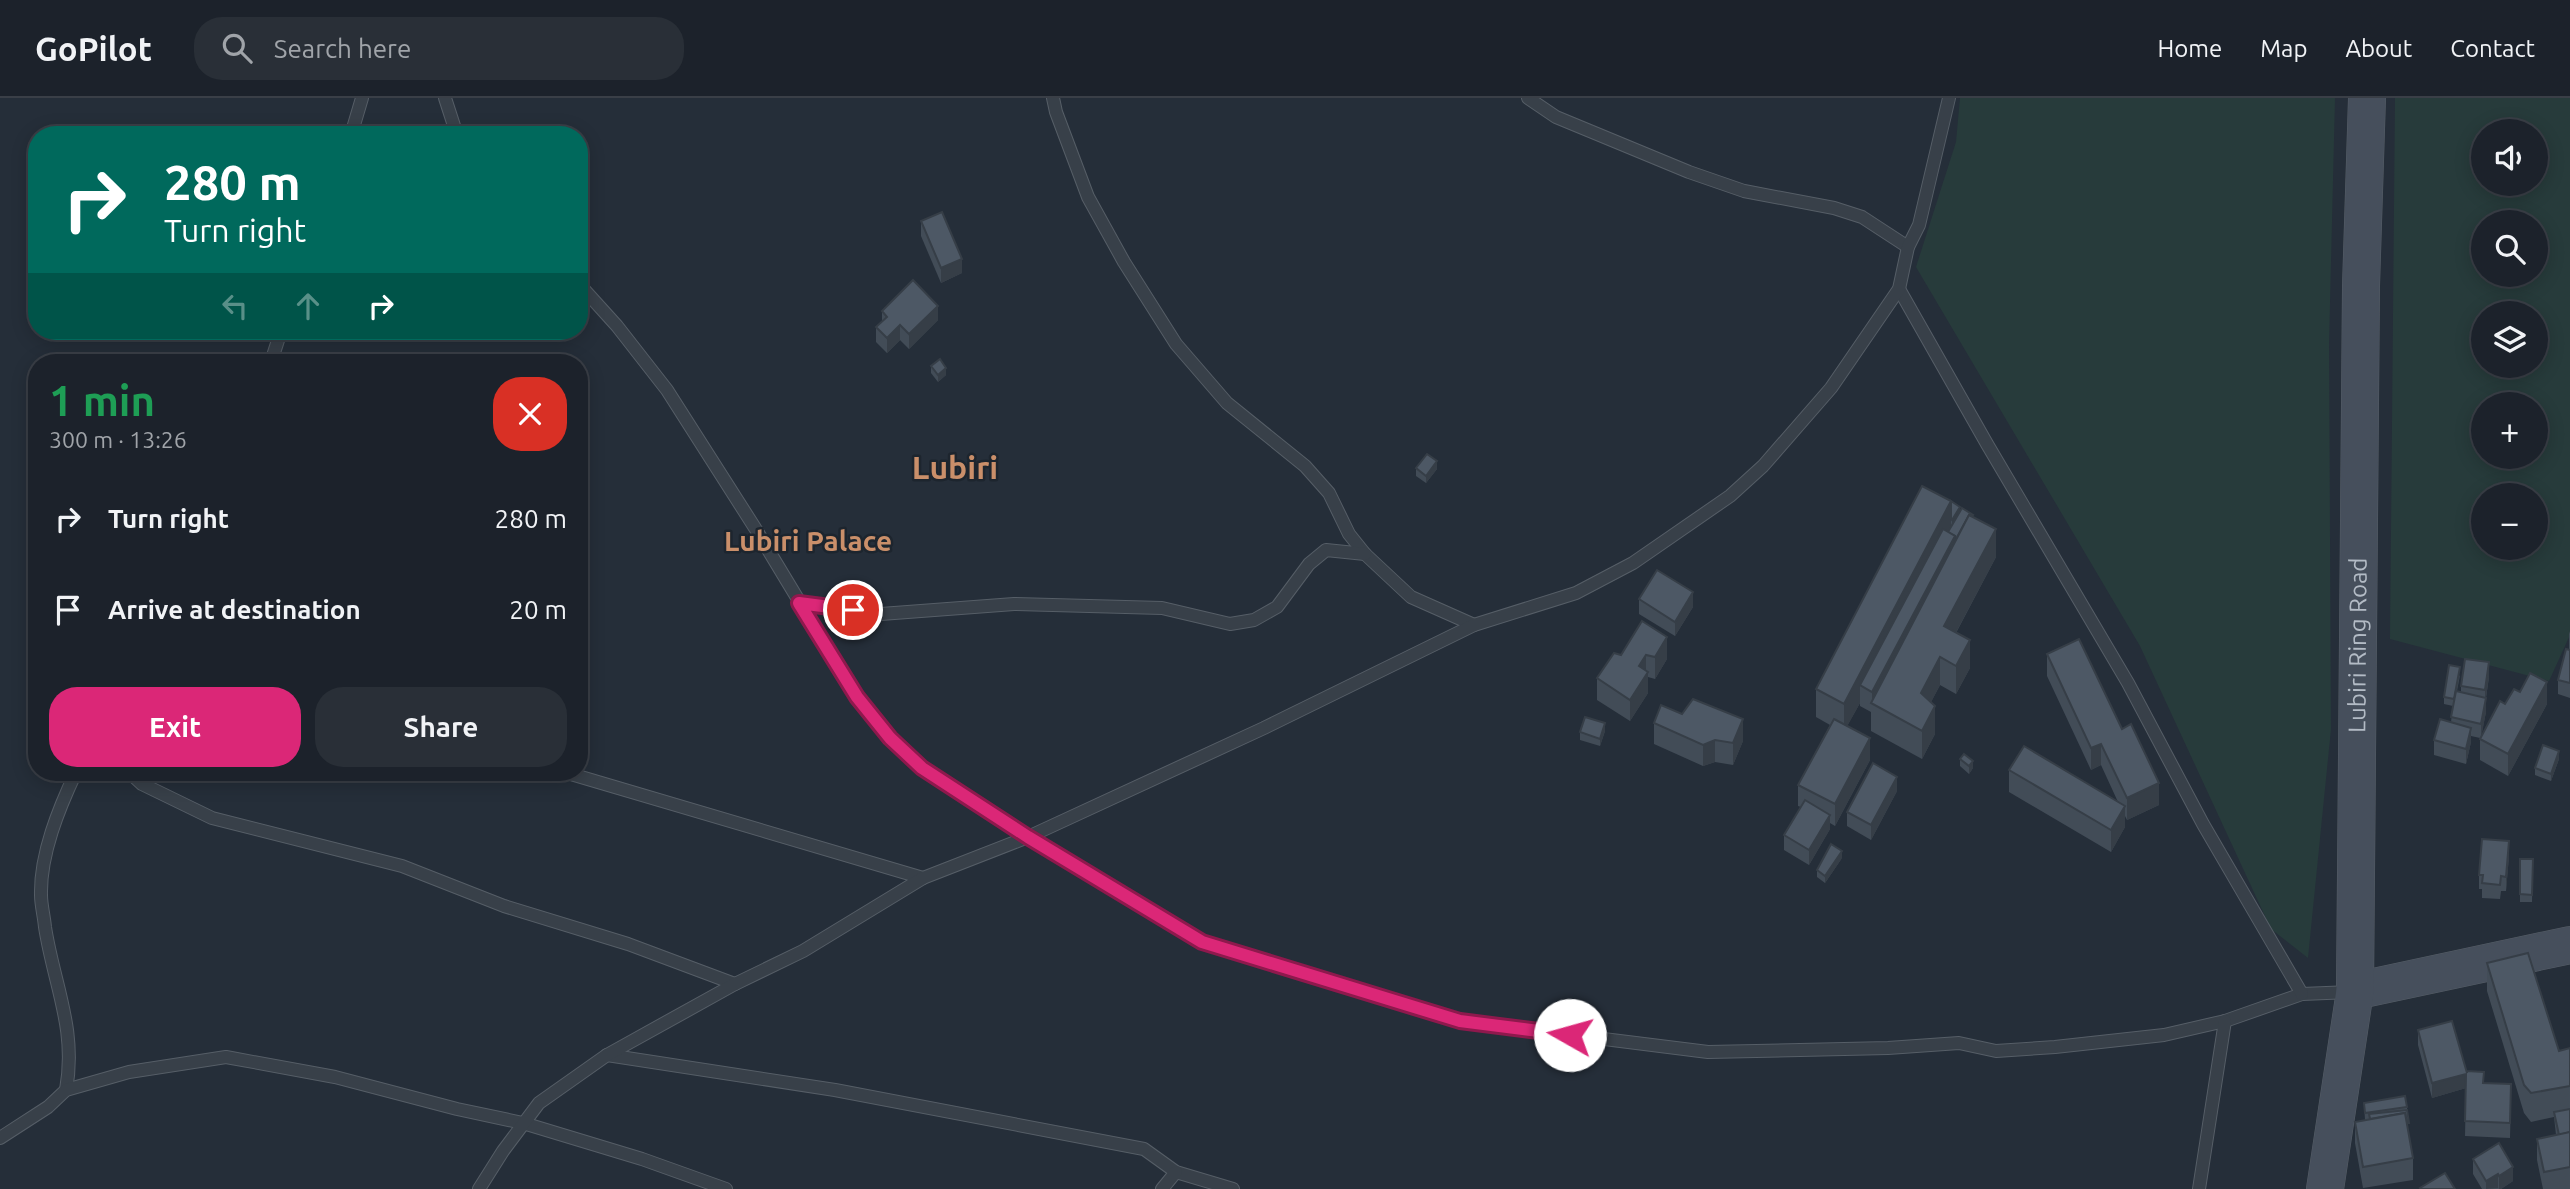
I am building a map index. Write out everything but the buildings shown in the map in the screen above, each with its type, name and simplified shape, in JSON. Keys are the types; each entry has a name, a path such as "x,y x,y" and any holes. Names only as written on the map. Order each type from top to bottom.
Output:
{"main road":[{"name":"Lubiri Ring Road","path":"2325,1189 2355,992 2361,286 2367,98"},
{"path":"2355,992 2570,945"}],"lane":[{"path":"354,126 362,98"},
{"path":"445,98 454,126"},
{"path":"1053,98 1088,197 1124,262 1176,344 1227,403 1306,466 1329,493 1349,534 1365,554 1411,597 1474,625"},
{"path":"1528,98 1556,117 1689,172 1744,191 1824,206 1862,217 1908,247"},
{"path":"479,1189 539,1103 607,1055 734,984 803,951 923,878 1028,837 1264,728 1474,625 1576,593 1633,563 1730,496 1763,466 1831,388 1899,289 1908,247 1919,225 1949,98"},
{"path":"1899,289 1987,444 2129,683 2203,824 2302,994"},
{"path":"588,294 667,390 755,528 857,697 890,738 922,768 1028,837 1202,942 1460,1021 1708,1052 1888,1048 1959,1043 1996,1051 2164,1035 2225,1021 2302,994 2355,992"},
{"path":"799,603 881,614 1014,604 1162,608 1230,624 1254,620 1277,607 1309,564 1326,550 1365,554"},
{"path":"588,779 923,878"},
{"path":"66,1090 70,1044 59,986 51,962 41,895 48,846 62,801 72,781"},
{"path":"139,781 212,818 402,866 504,906 628,944 734,984"},
{"path":"2199,1189 2225,1021"},
{"path":"607,1055 835,1090 1144,1149 1177,1172 1233,1189"},
{"path":"0,1138 48,1107 66,1090 129,1072 226,1057 335,1077 523,1123 642,1159 726,1189"},
{"path":"1162,1189 1177,1172"}],"green space":[{"path":"1960,98 2335,98 2329,345 2331,729 2308,958 2271,929 2140,646 1916,267 1956,142"},
{"path":"2395,98 2570,98 2570,635 2549,681 2390,639"}],"district":[{"name":"Lubiri","path":"955,468"},
{"name":"Lubiri Palace","path":"808,541"}],"route":[{"path":"853,610 799,603 857,697 890,738 922,768 988,812 1202,942 1460,1021 1570,1035"}]}
